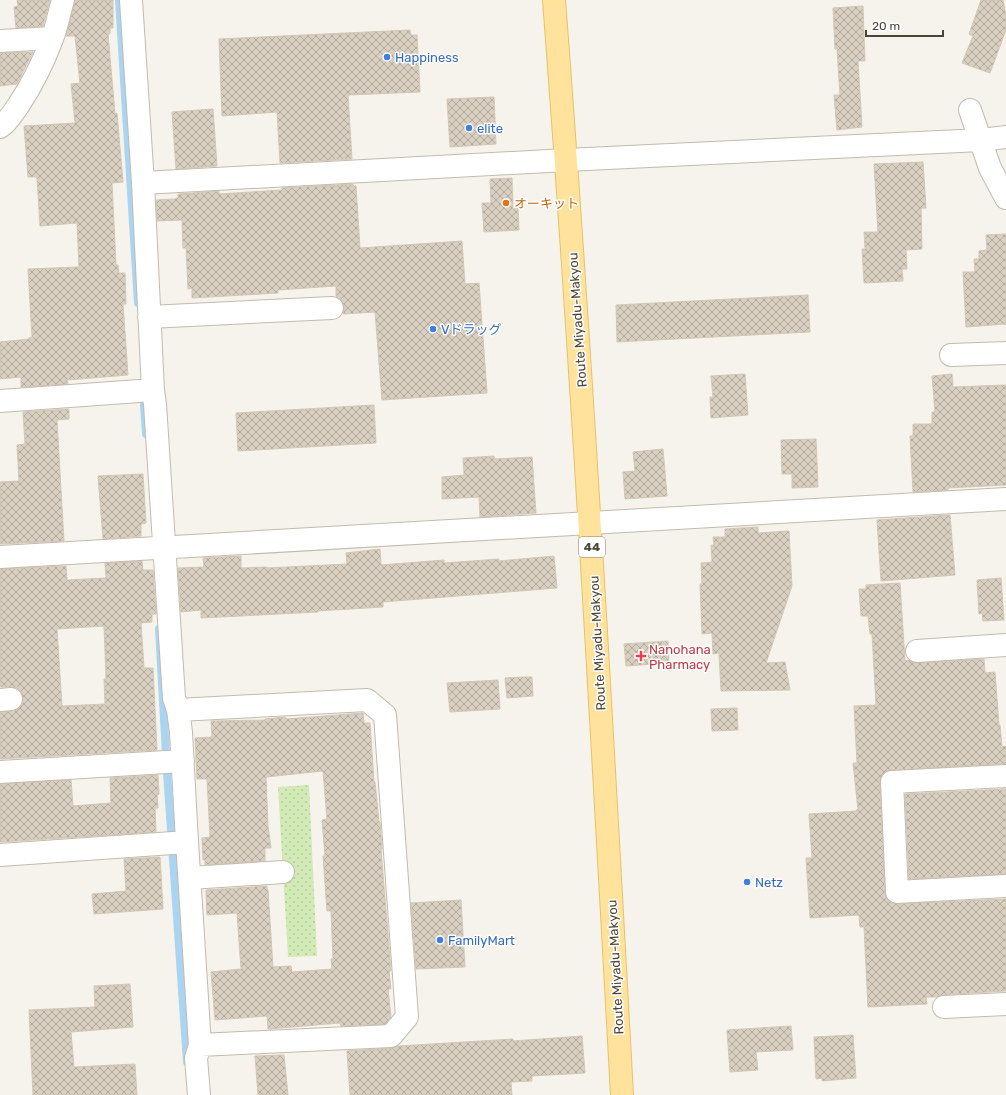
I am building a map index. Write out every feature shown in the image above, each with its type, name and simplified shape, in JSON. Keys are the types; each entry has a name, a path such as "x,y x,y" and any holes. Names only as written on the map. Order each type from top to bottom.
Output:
{"main road":[{"name":"Route Miyadu-Makyou","path":"554,0 590,523 622,1095"}],"street":[{"path":"0,127 13,113 38,73 52,38 62,0"},
{"path":"131,0 155,404 156,548 174,698 178,710 181,732 172,761 177,843 190,878 200,1045 196,1058 199,1095"},
{"path":"0,41 52,38"},
{"path":"970,110 990,168 1006,198"},
{"path":"143,183 566,160 981,140 1006,137"},
{"path":"149,317 332,308"},
{"path":"951,355 1006,353"},
{"path":"0,401 153,390"},
{"path":"0,556 1006,499"},
{"path":"917,651 1006,645"},
{"path":"178,710 366,700 385,715 407,1017 390,1036 200,1045"},
{"path":"0,772 172,761"},
{"path":"1006,776 892,782 897,892 1006,886"},
{"path":"0,855 177,843"},
{"path":"190,878 283,872"},
{"path":"944,1007 1006,1004"}],"green space":[{"path":"309,785 317,956 288,957 278,787"}],"building":[{"path":"17,0 50,0 43,26 16,28 14,7 18,6"},
{"path":"75,0 113,0 113,28 110,28 110,34 108,34 123,182 112,183 116,265 118,265 119,273 125,273 126,304 123,304 128,375 67,380 68,384 21,387 21,377 0,379 0,342 29,339 32,337 28,269 79,267 77,223 40,226 37,177 28,177 24,126 75,123 71,84 80,83 75,36 66,36"},
{"path":"981,0 1003,0 1006,15 1006,30 990,73 962,63 973,36 969,34"},
{"path":"863,6 865,61 858,61 862,127 837,130 834,95 840,95 837,49 835,49 833,8"},
{"path":"410,30 411,35 417,35 420,92 348,95 352,159 280,163 277,112 222,116 219,39"},
{"path":"33,52 17,84 0,86 0,53"},
{"path":"494,97 496,144 450,147 447,99"},
{"path":"213,109 217,166 176,169 172,112"},
{"path":"923,162 926,208 921,208 922,249 906,250 907,269 902,269 903,281 864,283 862,249 865,249 864,232 878,232 874,164"},
{"path":"512,178 513,209 518,208 519,230 484,232 482,203 491,203 490,179"},
{"path":"353,184 353,186 356,186 360,248 462,241 465,284 479,283 487,393 382,400 375,312 343,314 344,307 342,301 336,296 336,286 278,290 278,293 192,298 192,288 188,289 186,248 183,248 182,220 157,221 156,200 176,199 178,198 178,194 219,191 219,194 282,190 282,188"},
{"path":"1006,234 1006,324 966,327 963,272 975,272 974,259 979,259 979,251 987,250 986,235"},
{"path":"808,295 810,332 617,342 616,305"},
{"path":"745,374 748,415 711,418 710,397 713,397 711,376"},
{"path":"952,374 953,387 1006,385 1006,485 948,488 948,490 913,492 910,436 913,436 913,424 932,424 932,412 935,412 932,376"},
{"path":"374,405 376,443 238,451 236,413"},
{"path":"69,409 69,419 57,420 64,541 0,544 0,482 19,481 17,445 25,444 23,412"},
{"path":"816,439 818,487 792,488 792,474 782,474 781,440"},
{"path":"663,449 667,496 625,499 623,472 635,471 633,452"},
{"path":"494,456 495,459 532,457 536,513 480,517 479,497 442,499 442,477 464,475 463,458"},
{"path":"143,474 146,523 141,524 141,536 103,539 98,476"},
{"path":"950,515 955,575 881,581 877,520"},
{"path":"758,527 758,533 789,531 792,586 766,663 785,662 790,690 721,691 719,653 713,654 712,633 702,634 700,584 702,584 701,563 712,562 711,545 714,545 713,537 725,537 725,529"},
{"path":"380,549 381,565 444,560 444,563 499,559 499,561 554,556 557,588 383,602 383,607 317,611 318,612 201,618 201,610 181,612 178,568 204,567 203,558 241,556 241,568 347,564 346,553"},
{"path":"142,561 143,570 153,570 156,614 152,614 152,622 141,623 144,668 153,668 157,750 0,759 0,712 18,709 22,705 23,698 21,692 17,688 0,687 0,569 66,566 67,580 106,578 105,563","holes":["104,626 106,679 104,679 105,704 62,706 57,629"]},
{"path":"1001,578 1004,620 983,621 982,613 979,614 977,580"},
{"path":"900,583 905,661 909,660 918,663 984,659 985,673 995,672 999,725 1002,747 1006,746 1006,764 891,770 885,772 881,777 880,783 886,898 891,903 898,904 1006,899 1006,991 926,997 927,1004 868,1007 864,927 860,927 859,915 810,918 806,858 812,858 809,814 858,810 853,763 857,763 854,706 876,705 872,634 870,634 868,616 861,616 859,589 866,589 866,585"},
{"path":"668,641 669,663 626,666 624,644"},
{"path":"532,677 533,696 507,698 505,678"},
{"path":"498,680 500,709 450,712 447,683"},
{"path":"737,708 738,730 712,731 711,709"},
{"path":"363,713 364,723 370,723 374,782 380,822 391,971 389,971 391,989 388,989 391,1017 385,1024 341,1026 340,1023 268,1029 267,1016 215,1020 211,972 241,969 237,913 207,915 206,890 267,886 273,967 291,966 292,972 332,969 331,911 327,911 323,856 325,856 322,820 327,819 323,771 266,777 268,826 271,848 265,848 265,861 205,865 205,860 203,860 202,838 210,837 207,779 197,779 195,738 212,737 211,721 265,720 285,717 286,719"},
{"path":"158,775 158,808 155,808 156,832 0,842 0,784 71,780 73,806 111,803 110,778"},
{"path":"1006,789 1006,874 909,879 905,794"},
{"path":"160,857 163,909 94,914 92,894 126,891 124,859"},
{"path":"461,900 465,967 416,969 411,903"},
{"path":"130,984 133,1027 71,1032 74,1067 135,1064 137,1095 33,1095 29,1010 95,1007 94,986"},
{"path":"791,1026 793,1050 756,1052 758,1070 730,1072 727,1030"},
{"path":"853,1035 856,1078 822,1081 822,1078 816,1079 814,1037"},
{"path":"582,1036 585,1073 532,1076 532,1081 511,1082 512,1095 350,1095 347,1051 392,1048 399,1046 513,1039 513,1041"},
{"path":"284,1055 288,1095 258,1095 255,1056"}],"waterway":[{"path":"119,0 138,303"},
{"path":"144,405 146,434"},
{"path":"159,629 167,772 187,1062"}],"place":[{"name":"Happiness","path":"387,57"},
{"name":"elite","path":"469,128"},
{"name":"オーキット","path":"506,203"},
{"name":"Vドラッグ","path":"433,329"},
{"name":"Nanohana Pharmacy","path":"641,656"},
{"name":"Netz","path":"747,882"},
{"name":"FamilyMart","path":"440,940"}]}
